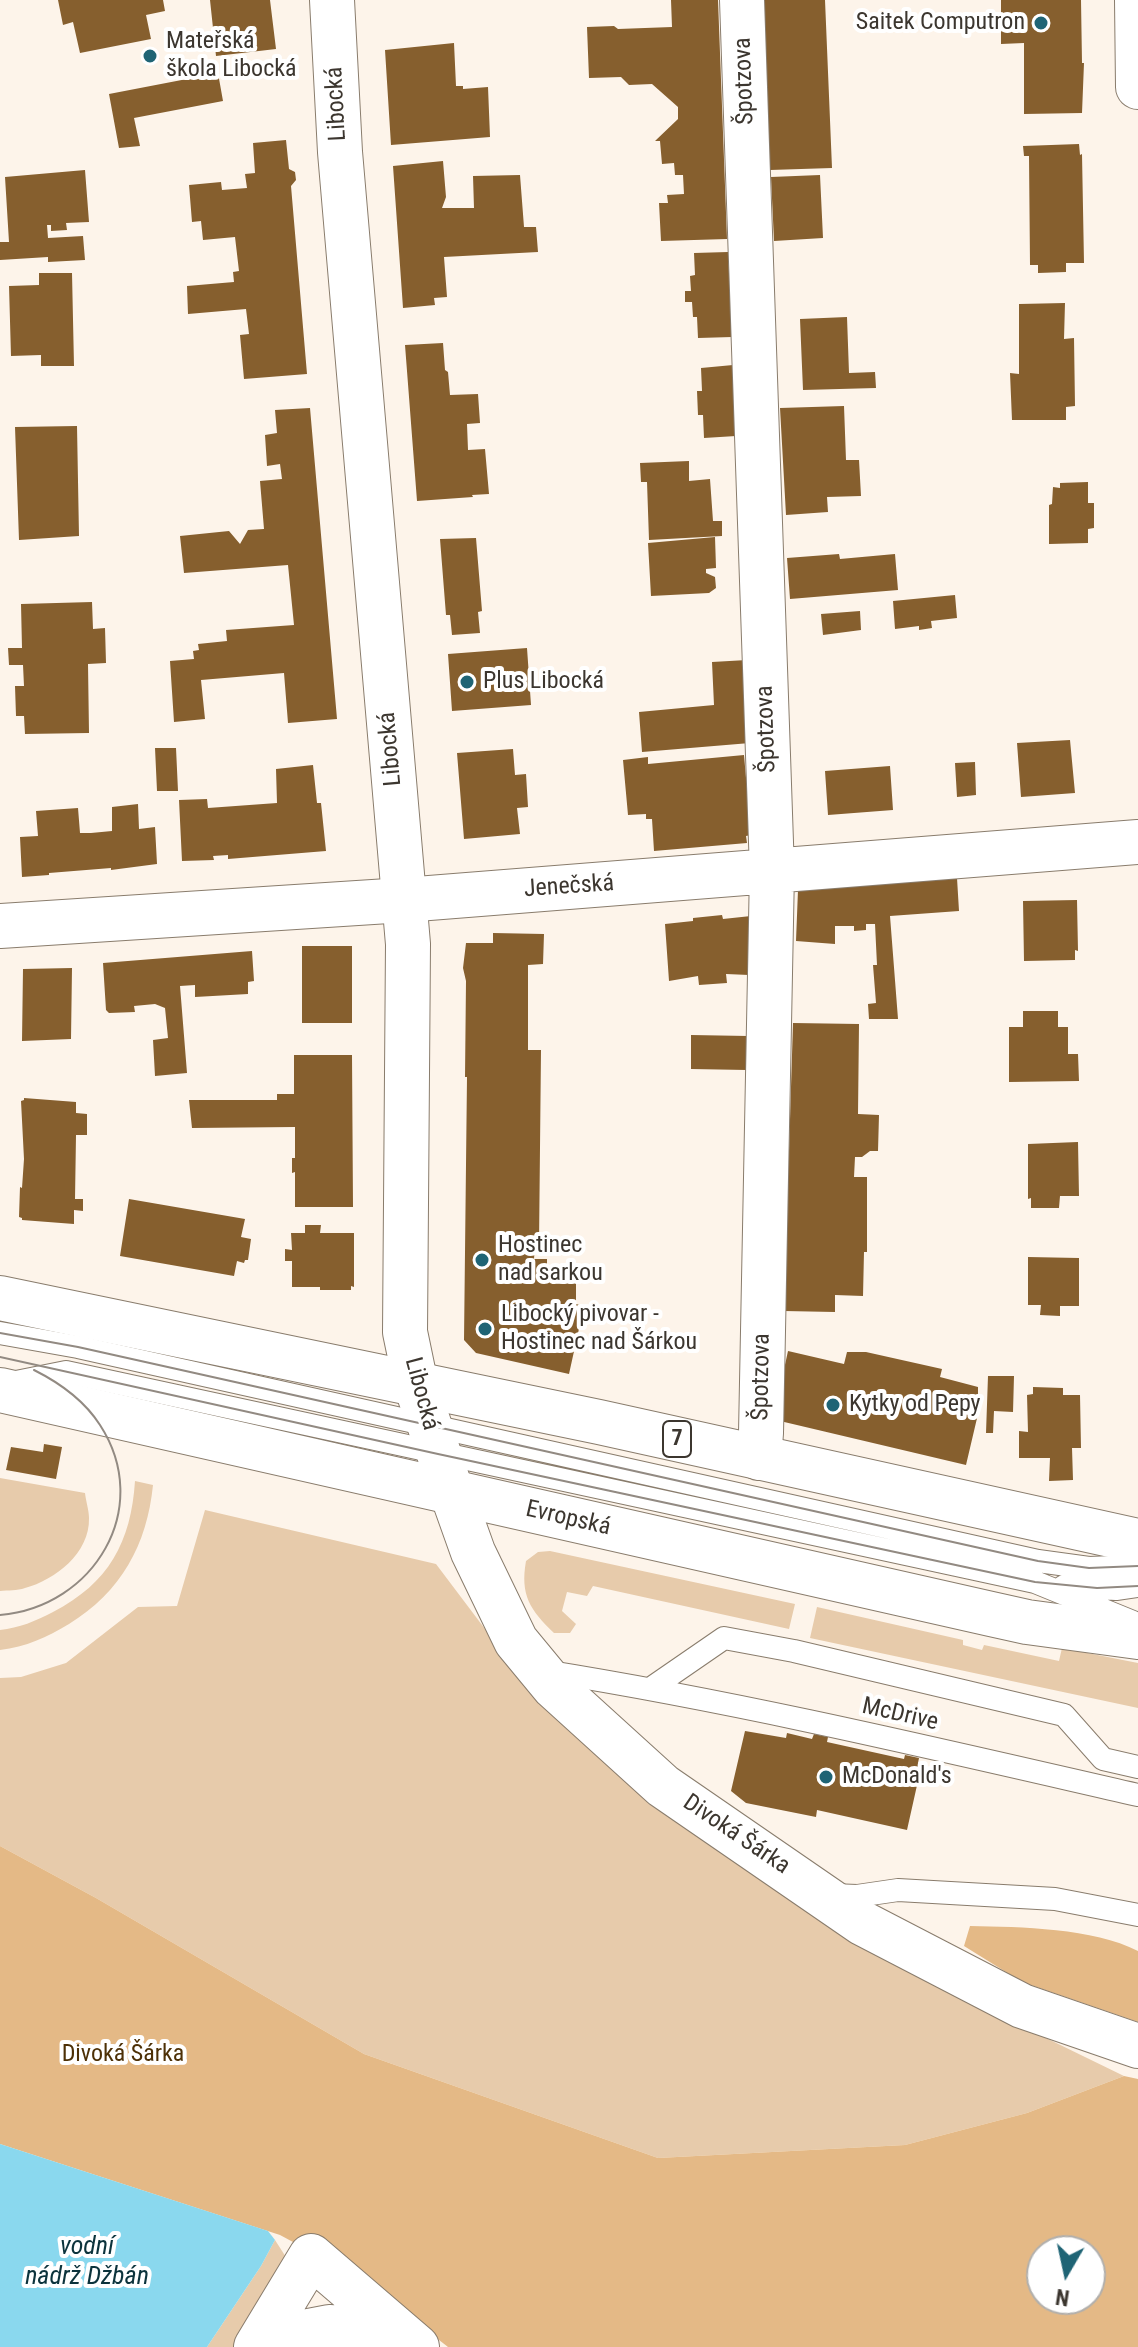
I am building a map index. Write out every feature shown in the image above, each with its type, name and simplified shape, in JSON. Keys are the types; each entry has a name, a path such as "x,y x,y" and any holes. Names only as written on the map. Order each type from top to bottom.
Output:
{"street":[{"name":"Libocká","path":"332,0 340,152 408,944 404,1317 416,1385 440,1458"},
{"name":"Špotzova","path":"742,0 772,871 759,1458"},
{"path":"1137,0 1138,87"},
{"name":"Jenečská","path":"0,926 404,900 1138,842"},
{"name":"7","path":"0,1298 1138,1541"},
{"name":"Evropská","path":"0,1388 440,1458 1027,1622 1138,1637"},
{"name":"Divoká Šárka","path":"440,1458 473,1552 516,1641 554,1687 663,1786 862,1923 1022,2006 1138,2046"},
{"path":"258,2343 311,2256 408,2339"},
{"path":"258,2343 329,2327 408,2339"}],"lane":[{"path":"0,1333 78,1347 440,1458 1035,1582 1097,1588 1138,1586"},
{"path":"440,1458 1038,1561 1089,1568 1138,1566"},
{"path":"1035,1582 1138,1624"},
{"path":"650,1689 724,1638 794,1651 1064,1715 1103,1759 1138,1767"},
{"name":"McDrive","path":"540,1670 790,1717 1138,1795"},
{"path":"822,1894 857,1896 898,1890 1055,1899 1138,1915"}],"shaded area":[{"path":"0,1478 85,1493 89,1512 84,1543 69,1563 48,1579 19,1590 0,1591"},
{"path":"135,1481 153,1485 150,1507 137,1547 117,1582 69,1624 36,1641 0,1650 0,1630 27,1624 53,1612 89,1588 102,1574 122,1542 133,1503"},
{"path":"205,1510 436,1564 525,1682 649,1804 841,1932 970,2001 1124,2076 1027,2113 905,2145 658,2158 364,2054 96,1898 0,1846 0,1678 21,1677 66,1663 138,1607 177,1606"},
{"path":"550,1551 795,1604 789,1629 593,1586 587,1596 567,1592 562,1611 576,1624 570,1633 554,1633 533,1609 524,1583 526,1561 538,1552"},
{"path":"817,1607 963,1640 963,1645 982,1650 984,1645 1059,1661 1062,1648 1138,1663 1138,1708 810,1638"},
{"path":"275,2240 291,2265 238,2347 207,2347 261,2266"}],"green space":[{"name":"Divoká Šárka","path":"0,1846 96,1898 364,2054 658,2158 905,2145 1027,2113 1124,2076 1138,2079 1138,2347 448,2347 329,2254 306,2249 280,2235 0,2144"},
{"path":"970,1926 1079,1933 1138,1951 1138,2022 1022,1982 964,1946"}],"water":[{"name":"vodní nádrž Džbán","path":"0,2144 268,2231 275,2240 207,2347 0,2347"}],"building":[{"path":"58,0 163,0 165,11 146,15 151,39 80,53 73,22 63,25"},
{"path":"210,0 270,0 276,49 216,56"},
{"path":"671,0 718,0 727,239 661,241 659,203 668,203 667,195 684,194 683,175 675,175 674,163 662,164 660,141 655,141 678,119 678,107 652,84 629,85 621,77 589,78 587,27 672,27"},
{"path":"764,0 825,0 832,168 770,170"},
{"path":"1001,0 1081,0 1084,63 1082,113 1024,114 1024,43 1001,44"},
{"path":"454,43 456,86 463,86 463,89 488,87 490,137 391,145 385,50"},
{"path":"218,73 223,101 134,118 140,146 119,148 109,94"},
{"path":"286,140 289,169 295,172 296,180 291,186 307,374 244,379 240,335 249,334 246,309 188,314 187,286 234,282 233,272 239,271 235,237 203,240 201,221 192,222 189,185 221,182 222,190 247,188 245,174 255,173 253,143"},
{"path":"1079,144 1082,154 1084,263 1066,263 1066,272 1038,273 1038,265 1030,265 1029,156 1024,156 1023,146"},
{"path":"443,161 446,197 442,208 474,208 473,176 520,175 524,227 536,227 538,252 444,257 447,297 434,298 435,305 403,308 393,166"},
{"path":"85,170 89,222 66,223 67,230 51,231 51,225 47,225 48,238 83,236 85,260 48,262 48,257 0,260 0,242 9,242 5,177"},
{"path":"820,175 823,238 774,241 771,177"},
{"path":"728,252 732,337 698,338 697,317 693,317 692,302 685,302 685,291 691,291 690,276 695,275 694,253"},
{"path":"39,273 72,273 74,366 41,366 41,355 11,356 9,286 39,285"},
{"path":"1065,303 1064,339 1074,338 1075,406 1066,407 1066,420 1012,420 1010,373 1019,374 1019,304"},
{"path":"847,317 849,373 875,372 876,388 803,390 800,319"},
{"path":"443,343 450,395 478,394 480,423 467,424 468,450 485,449 489,494 417,501 405,345"},
{"path":"733,365 736,436 704,438 703,415 698,415 697,391 702,391 701,368"},
{"path":"844,406 846,460 859,460 861,496 827,497 828,512 786,515 780,408"},
{"path":"310,408 337,719 288,723 284,673 201,680 205,719 174,722 170,661 194,659 193,651 199,650 198,644 227,641 226,630 294,625 288,565 184,573 180,536 229,531 240,544 248,530 264,529 260,481 282,479 280,464 267,466 265,435 277,433 275,410"},
{"path":"77,426 79,536 19,540 15,427"},
{"path":"689,461 689,481 710,479 713,521 722,521 722,536 649,540 647,482 641,482 640,463"},
{"path":"1088,482 1088,503 1094,503 1094,528 1088,529 1088,543 1049,544 1049,505 1052,504 1053,487 1060,488 1060,483"},
{"path":"715,537 716,568 706,569 706,573 715,577 716,588 709,593 651,596 648,543"},
{"path":"476,538 482,611 478,612 480,633 452,635 450,615 446,615 440,539"},
{"path":"839,554 840,559 895,554 898,590 790,599 787,558"},
{"path":"955,595 957,618 931,621 932,628 895,629 893,601"},
{"path":"92,602 93,629 105,628 106,663 88,664 89,733 25,734 24,716 16,716 15,686 24,686 23,665 9,665 8,648 22,648 21,604"},
{"path":"860,611 861,630 823,635 821,614"},
{"path":"527,648 531,705 452,711 448,654"},
{"path":"747,660 750,743 642,752 639,712 714,705 712,662"},
{"path":"1070,740 1075,793 1021,797 1017,743"},
{"path":"155,748 176,748 178,791 157,791"},
{"path":"513,749 515,775 526,774 528,807 517,808 520,834 464,839 457,753"},
{"path":"744,755 751,835 746,836 747,843 654,851 652,819 646,819 646,814 628,815 623,760 648,757 648,764"},
{"path":"975,762 976,795 957,797 955,763"},
{"path":"313,765 326,851 228,859 228,855 213,856 214,860 182,861 179,800 207,799 208,808 277,803 276,769"},
{"path":"890,766 893,810 828,815 825,771"},
{"path":"138,804 139,829 155,827 157,864 22,877 20,837 38,836 36,811 78,808 80,833 91,833 112,831 112,807"},
{"path":"957,878 959,911 890,916 898,1019 869,1019 868,1004 876,1003 873,965 877,965 875,924 866,924 866,930 854,931 854,926 835,926 835,944 796,941 798,890"},
{"path":"1077,900 1078,951 1075,950 1075,960 1024,961 1023,901"},
{"path":"722,915 723,919 751,916 749,975 726,974 727,983 699,985 698,976 669,981 665,924"},
{"path":"493,933 544,934 543,964 528,965 528,1050 541,1050 539,1245 535,1245 534,1259 547,1259 547,1282 576,1280 576,1304 584,1306 569,1374 476,1353 464,1340 467,1077 466,981 463,968 466,943 493,943"},
{"path":"302,946 352,946 352,1023 302,1023"},
{"path":"252,951 254,981 248,982 248,994 195,997 195,985 180,986 187,1073 155,1076 153,1040 168,1038 165,1008 155,1004 134,1006 135,1012 109,1013 106,1010 103,963"},
{"path":"72,968 71,1039 22,1041 23,969"},
{"path":"1023,1011 1058,1011 1058,1027 1068,1027 1068,1054 1078,1054 1079,1081 1009,1082 1009,1027 1023,1027"},
{"path":"793,1023 859,1024 858,1114 879,1115 878,1151 855,1157 854,1177 867,1177 867,1252 864,1252 863,1296 835,1295 835,1312 784,1311"},
{"path":"691,1035 748,1036 747,1070 691,1069"},
{"path":"294,1055 352,1055 353,1207 295,1207 292,1158 295,1158 295,1127 192,1128 189,1100 277,1100 277,1094 294,1094"},
{"path":"24,1098 76,1102 76,1113 87,1114 87,1135 76,1135 75,1199 83,1199 83,1211 74,1210 74,1224 22,1220 19,1217 24,1159 21,1101"},
{"path":"1078,1142 1079,1196 1060,1196 1059,1208 1031,1208 1031,1198 1028,1199 1028,1144"},
{"path":"129,1199 245,1219 241,1237 251,1239 248,1260 244,1263 237,1261 234,1276 120,1256"},
{"path":"305,1225 321,1225 320,1233 354,1233 354,1287 351,1286 351,1290 292,1287 292,1261 285,1261 285,1249 292,1250 291,1233 305,1233"},
{"path":"1028,1257 1079,1258 1079,1306 1060,1306 1060,1316 1040,1315 1041,1305 1028,1305"},
{"path":"788,1351 844,1364 847,1352 866,1352 942,1369 940,1377 978,1387 978,1414 966,1465 780,1421"},
{"path":"988,1376 1014,1376 1013,1412 994,1411 993,1433 986,1433"},
{"path":"1033,1387 1063,1388 1063,1395 1080,1395 1081,1448 1072,1448 1073,1480 1049,1481 1050,1458 1019,1458 1019,1431 1028,1432 1027,1395 1033,1394"},
{"path":"44,1444 62,1447 56,1479 6,1470 11,1447 43,1452"},
{"name":"McDonald's","path":"745,1731 786,1738 787,1733 812,1739 814,1734 828,1737 827,1742 904,1759 905,1755 919,1758 918,1763 922,1763 907,1830 817,1810 816,1817 746,1803 731,1791"}],"tram line":[{"path":"0,1333 78,1347 1038,1561 1089,1568 1138,1566"},
{"path":"0,1357 1035,1582 1097,1588 1138,1586"},
{"path":"0,1615 34,1608 63,1594 87,1573 106,1548 117,1519 120,1489 115,1457 100,1425 71,1393 34,1370"}],"place":[{"name":"Saitek Computron","path":"1041,23"},
{"name":"Mateřská škola Libocká","path":"150,56"},
{"name":"Plus Libocká","path":"467,682"},
{"name":"Hostinec nad sarkou","path":"482,1260"},
{"name":"Libocký pivovar - Hostinec nad Šárkou","path":"485,1329"},
{"name":"Kytky od Pepy","path":"833,1405"},
{"name":"McDonald's","path":"826,1777"}]}
